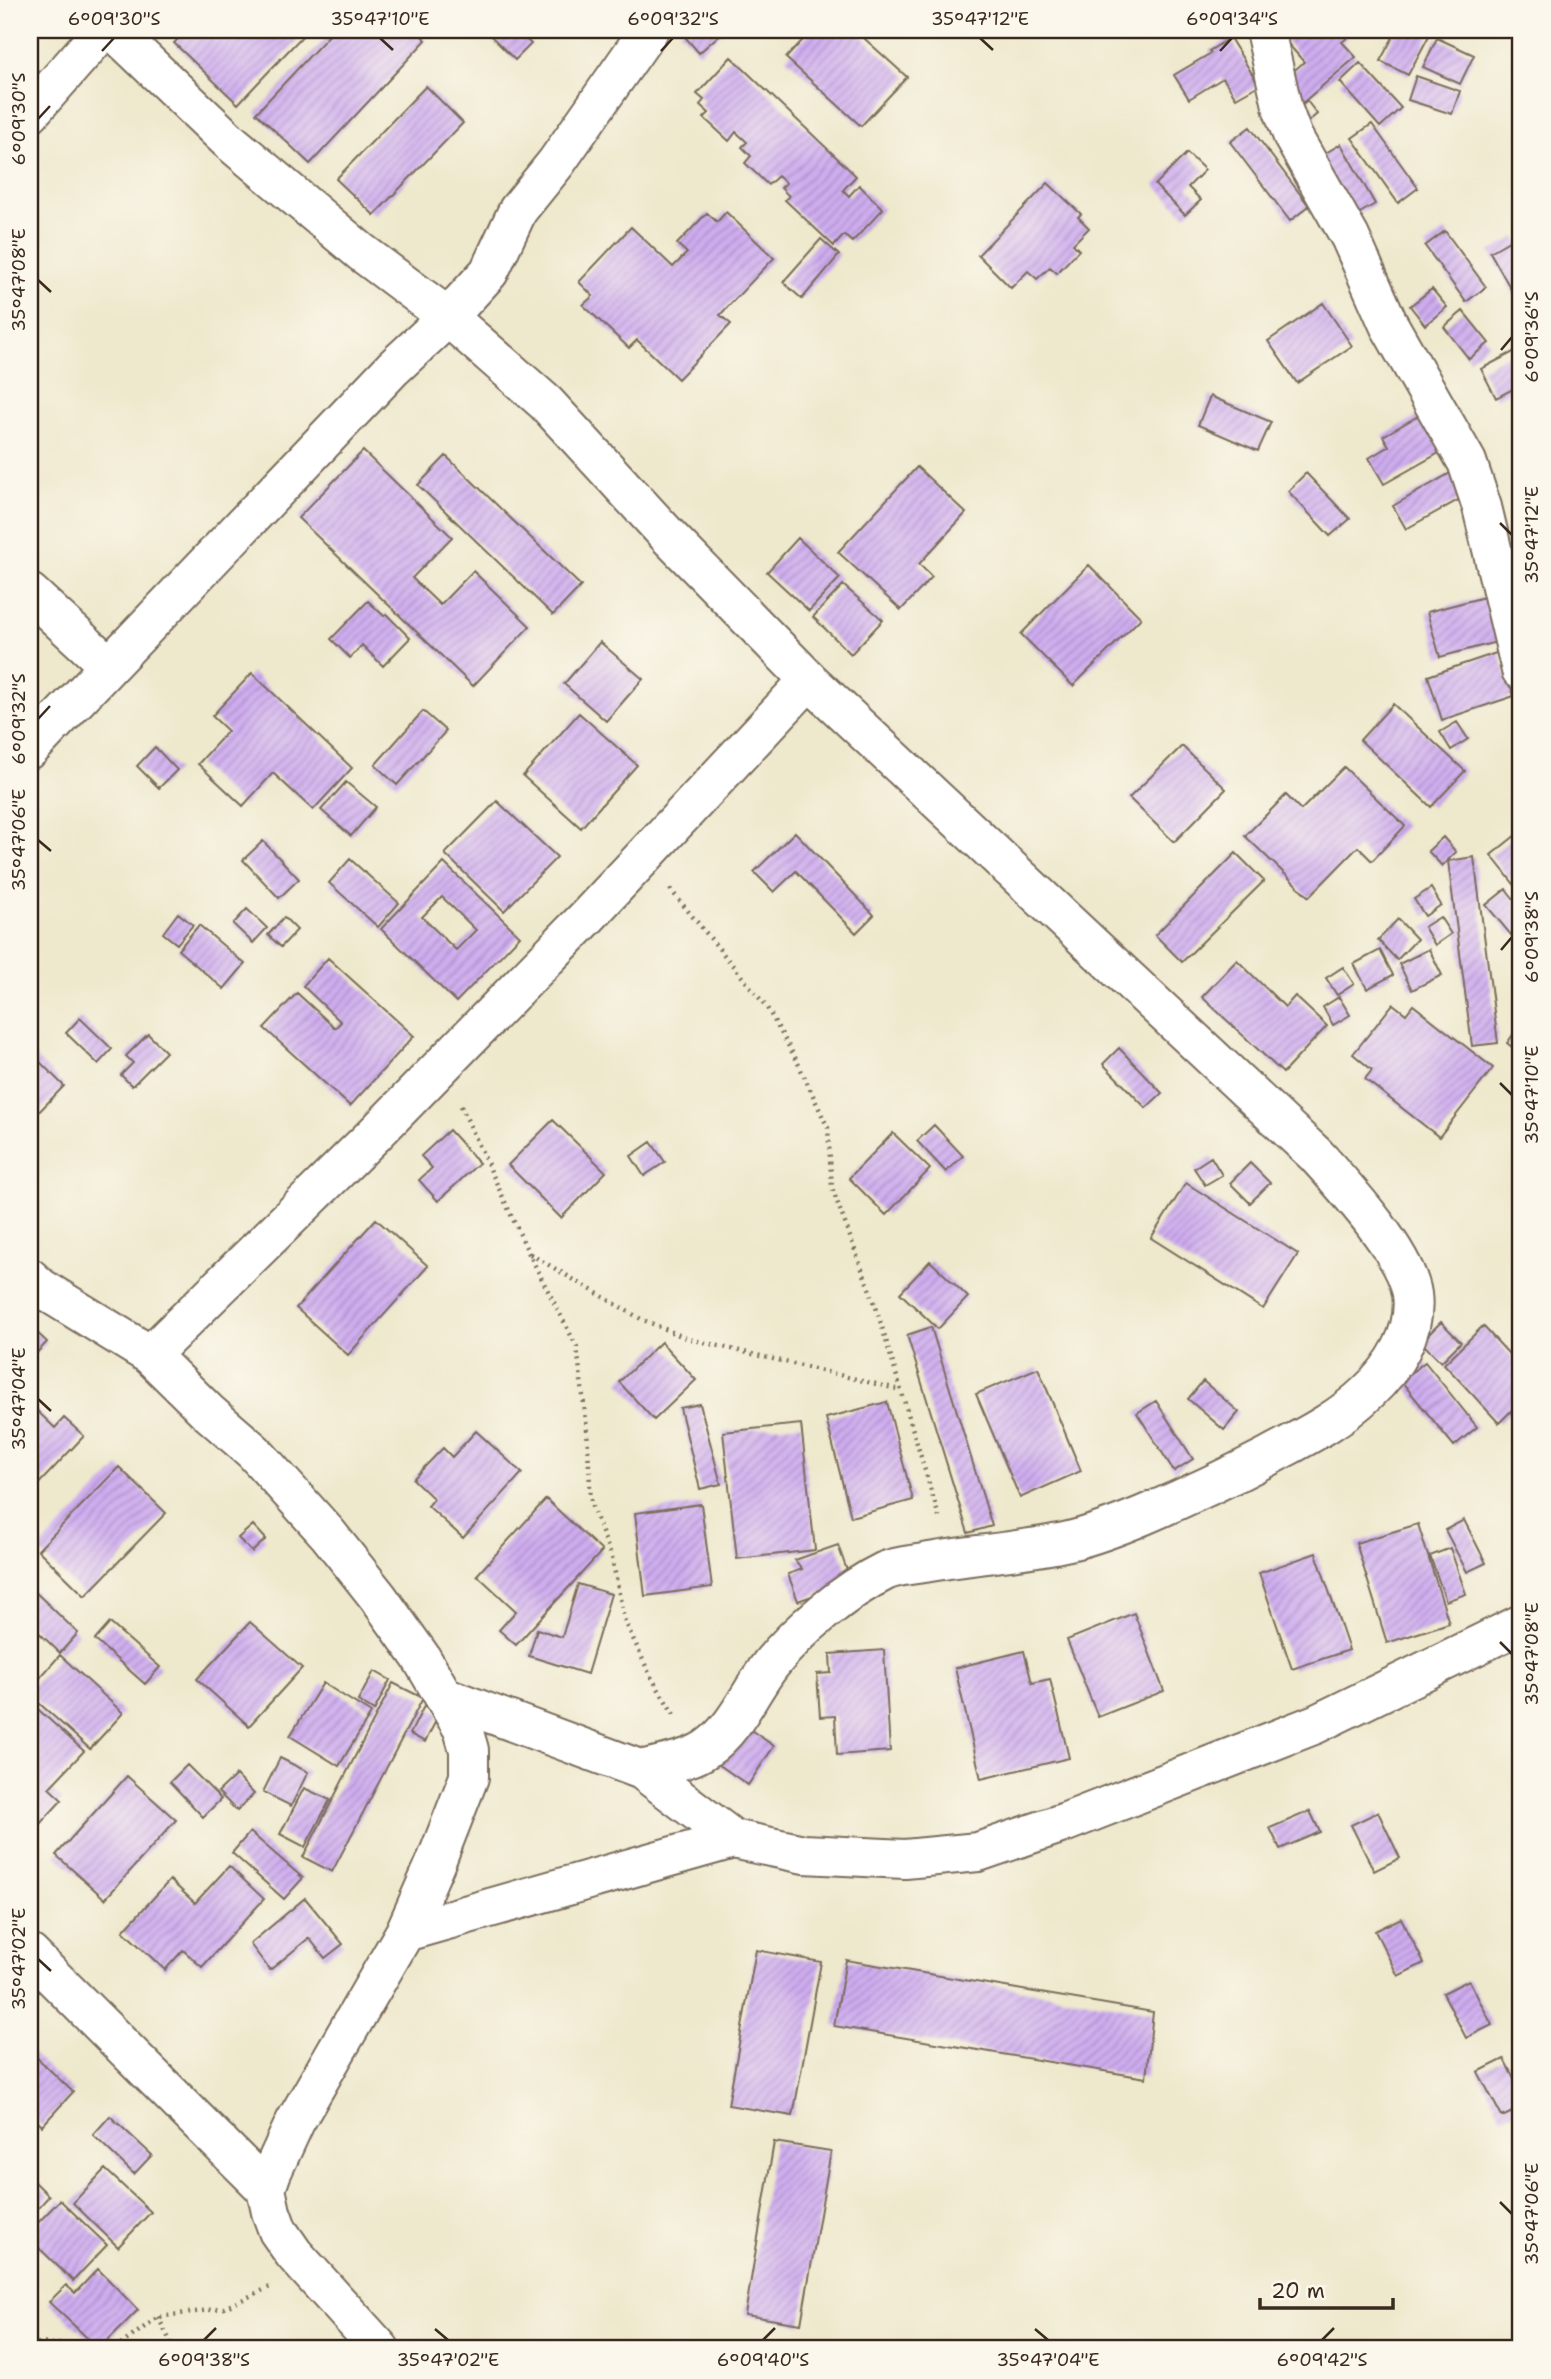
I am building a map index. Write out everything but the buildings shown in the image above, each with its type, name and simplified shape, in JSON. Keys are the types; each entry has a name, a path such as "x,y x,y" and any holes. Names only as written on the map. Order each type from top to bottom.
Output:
{"street":[{"path":"30,113 103,30"},
{"path":"113,30 228,140 361,252 448,317 546,403 670,538 809,680 1316,1155 1385,1241 1405,1270 1412,1293 1409,1331 1386,1374 1347,1411 1320,1430 1228,1478 1107,1530 1073,1541 887,1570 829,1607 809,1624 772,1663 727,1729 708,1748 698,1754 642,1770"},
{"path":"30,749 393,368 448,317 489,272 518,210 556,163 649,30"},
{"path":"1265,30 1283,110 1293,137 1350,237 1389,325 1467,462 1482,507 1521,670"},
{"path":"30,593 109,666"},
{"path":"150,1355 374,1135 587,917 809,680"},
{"path":"30,1278 40,1288 150,1355 208,1412 254,1452 328,1534 378,1597 446,1697 463,1729 469,1751 468,1777 440,1852 405,1932 295,2122 267,2189 278,2231 307,2269 380,2349"},
{"path":"446,1697 642,1770 733,1839 804,1854 905,1858 978,1852 1066,1822 1316,1724 1521,1624"},
{"path":"405,1932 733,1839"},
{"path":"30,1954 267,2189"}],"path":[{"path":"643,857 766,1006 797,1061 828,1128 832,1188 876,1307 951,1558"},
{"path":"442,1065 529,1254 577,1348 587,1429 592,1504 612,1558 624,1619 650,1675 698,1754"},
{"path":"529,1254 641,1319 686,1338 901,1390"},
{"path":"115,2349 158,2317 224,2308 307,2269"},
{"path":"158,2317 174,2349"},
{"path":"30,2343 58,2344 75,2349"}]}
